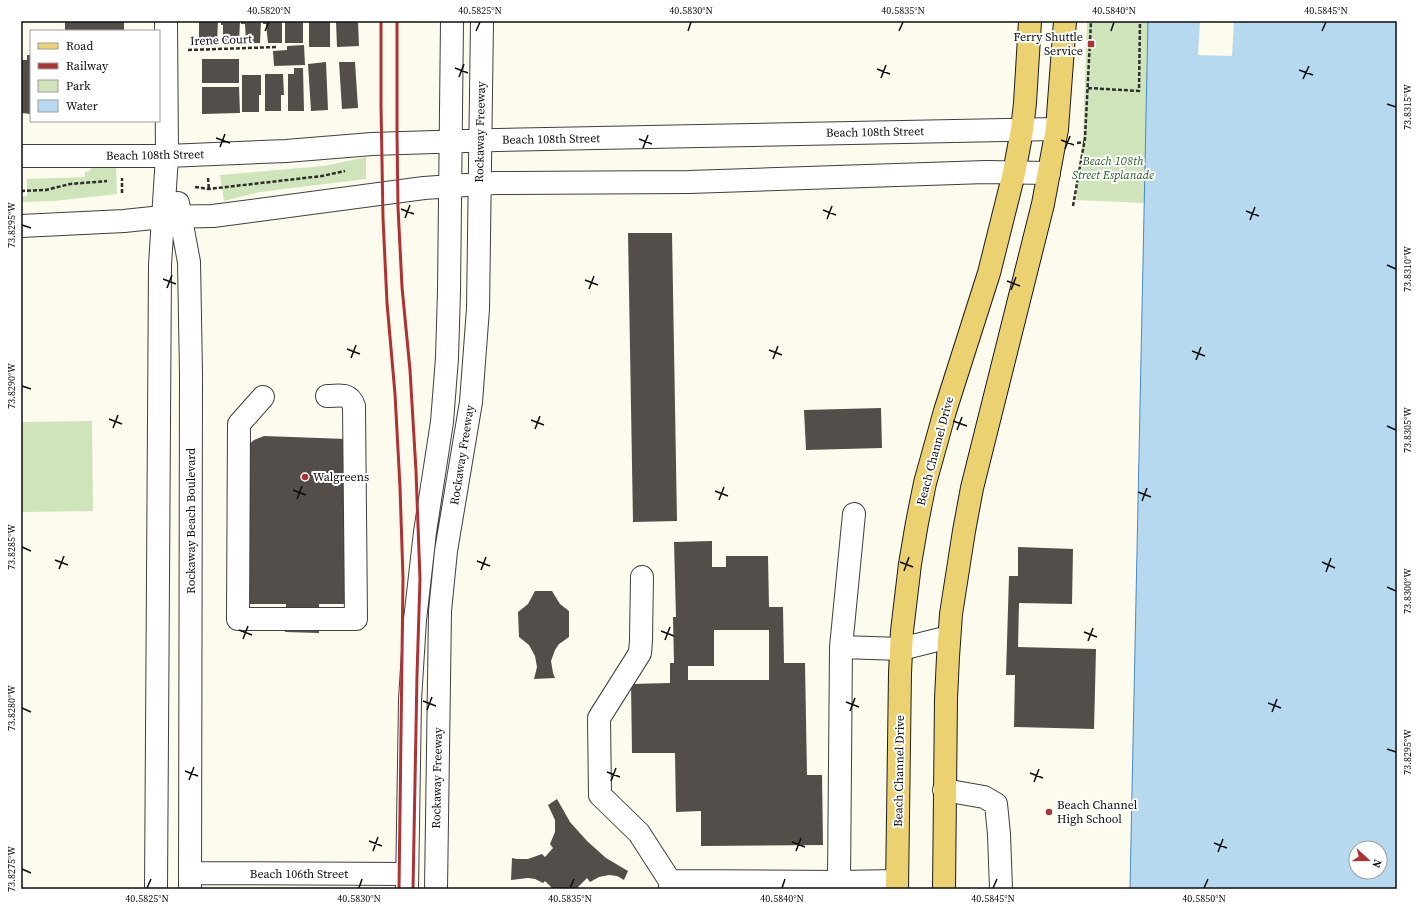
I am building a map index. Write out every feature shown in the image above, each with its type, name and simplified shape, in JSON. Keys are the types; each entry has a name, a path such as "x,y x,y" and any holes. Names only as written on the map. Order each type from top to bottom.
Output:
{"main road":[{"name":"Beach Channel Drive","path":"897,885 901,649 910,564 925,483 945,411 989,273 1014,173 1022,130 1025,103 1030,21"},
{"path":"944,889 946,699 949,637 956,580 972,488 1043,204 1057,129 1065,21"}],"street":[{"name":"Rockaway Beach Boulevard","path":"156,889 160,264 171,217 167,156 166,21"},
{"name":"Rockaway Freeway","path":"407,882 412,661 420,575 445,390 449,328 452,21"},
{"name":"Rockaway Freeway","path":"436,889 440,611 446,551 467,429 474,372 478,309 482,21"},
{"name":"Beach 108th Street","path":"21,156 167,156 286,151 372,144 1057,129"},
{"path":"21,226 213,216 424,188 480,184 689,182 986,172 1049,173"},
{"name":"Rockaway Beach Boulevard","path":"171,217 189,262 191,374 190,881"},
{"path":"263,397 239,424 238,619 356,619 354,406 351,399 345,395 327,396"},
{"path":"848,884 841,647 854,514"},
{"path":"642,577 642,640 640,652 600,718 600,795 639,834 670,885 897,885"},
{"path":"841,647 901,649 949,637"},
{"path":"944,790 984,797 996,804 999,834 1001,889"},
{"name":"Beach 106th Street","path":"190,881 407,882"}],"path":[{"path":"1073,206 1085,138 1091,21"},
{"path":"1088,88 1139,91 1140,21"},
{"name":"Irene Court","path":"166,50 276,47"},
{"path":"1082,107 1087,107"},
{"path":"208,175 210,196"},
{"name":"Beach 108th Street","path":"115,180 123,180"},
{"name":"Beach 108th Street","path":"21,191 46,190 70,184 108,181"}],"green space":[{"name":"Beach 108th Street Esplanade","path":"1087,21 1148,21 1145,203 1076,200 1083,141"},
{"path":"366,157 366,179 260,192 224,201 220,175 324,166"},
{"path":"94,165 116,165 117,194 54,201 21,202 21,197 27,196 27,179 85,177 85,172 89,171"},
{"path":"92,421 93,511 21,512 21,422"}],"water":[{"path":"1148,21 1397,21 1397,889 1130,889"}],"pier":[{"path":"1200,21 1234,21 1232,56 1198,55"}],"building":[{"path":"65,21 124,21 124,30 65,30"},
{"path":"199,21 218,21 217,44 203,44 203,38 199,38"},
{"path":"221,21 240,21 239,43 225,43 225,38 223,38 223,25 221,25"},
{"path":"241,21 261,21 260,43 246,43 245,24 241,24"},
{"path":"263,21 282,21 282,43 268,43 266,24 263,24"},
{"path":"285,21 303,21 303,43 285,43"},
{"path":"309,21 330,21 330,47 309,47"},
{"path":"336,21 358,21 359,46 337,47"},
{"path":"304,45 305,65 274,66 273,51 287,50 287,46"},
{"path":"27,55 30,55 30,114 21,113 21,60 27,60"},
{"path":"202,59 239,59 239,83 202,83"},
{"path":"326,62 328,110 311,111 308,64"},
{"path":"339,62 355,62 358,108 342,109"},
{"path":"294,68 303,68 304,111 288,111 288,74 294,74"},
{"path":"265,74 283,74 284,95 281,95 281,111 265,111"},
{"path":"242,75 261,75 259,112 242,112"},
{"path":"202,87 239,87 240,113 202,114"},
{"path":"628,233 672,233 677,521 633,522"},
{"path":"881,408 882,448 806,450 804,410"},
{"path":"264,436 346,439 345,604 319,604 319,633 285,632 286,604 242,604 247,446 254,440"},
{"path":"712,541 712,567 726,567 726,556 768,556 769,607 783,607 784,663 805,663 807,775 822,775 823,845 701,846 701,811 676,812 675,753 632,753 631,684 670,683 670,663 674,663 673,617 676,617 674,542","holes":["714,630 769,630 769,680 688,680 688,666 714,666"]},
{"path":"1018,547 1073,549 1072,604 1019,603 1018,647 1096,649 1094,729 1014,727 1015,675 1006,675 1009,576 1018,576"},
{"path":"535,591 552,591 560,604 569,611 569,637 559,644 551,661 555,678 534,679 537,667 535,656 529,645 519,637 518,612 528,604"},
{"path":"557,799 570,822 587,841 606,858 628,871 624,880 617,876 609,875 599,877 590,882 587,878 578,887 579,889 553,889 545,881 543,883 535,879 528,878 511,880 512,858 528,859 542,854 545,857 553,848 550,844 555,832 555,820 548,805"}],"railway":[{"path":"381,21 383,218 387,303 395,394 403,578 399,889"},
{"path":"397,21 398,207 402,287 410,370 416,471 420,579 413,889"}],"place":[{"name":"Ferry Shuttle Service","path":"1091,44"},
{"name":"Walgreens","path":"305,477"},
{"name":"Beach Channel High School","path":"1049,812"}]}
